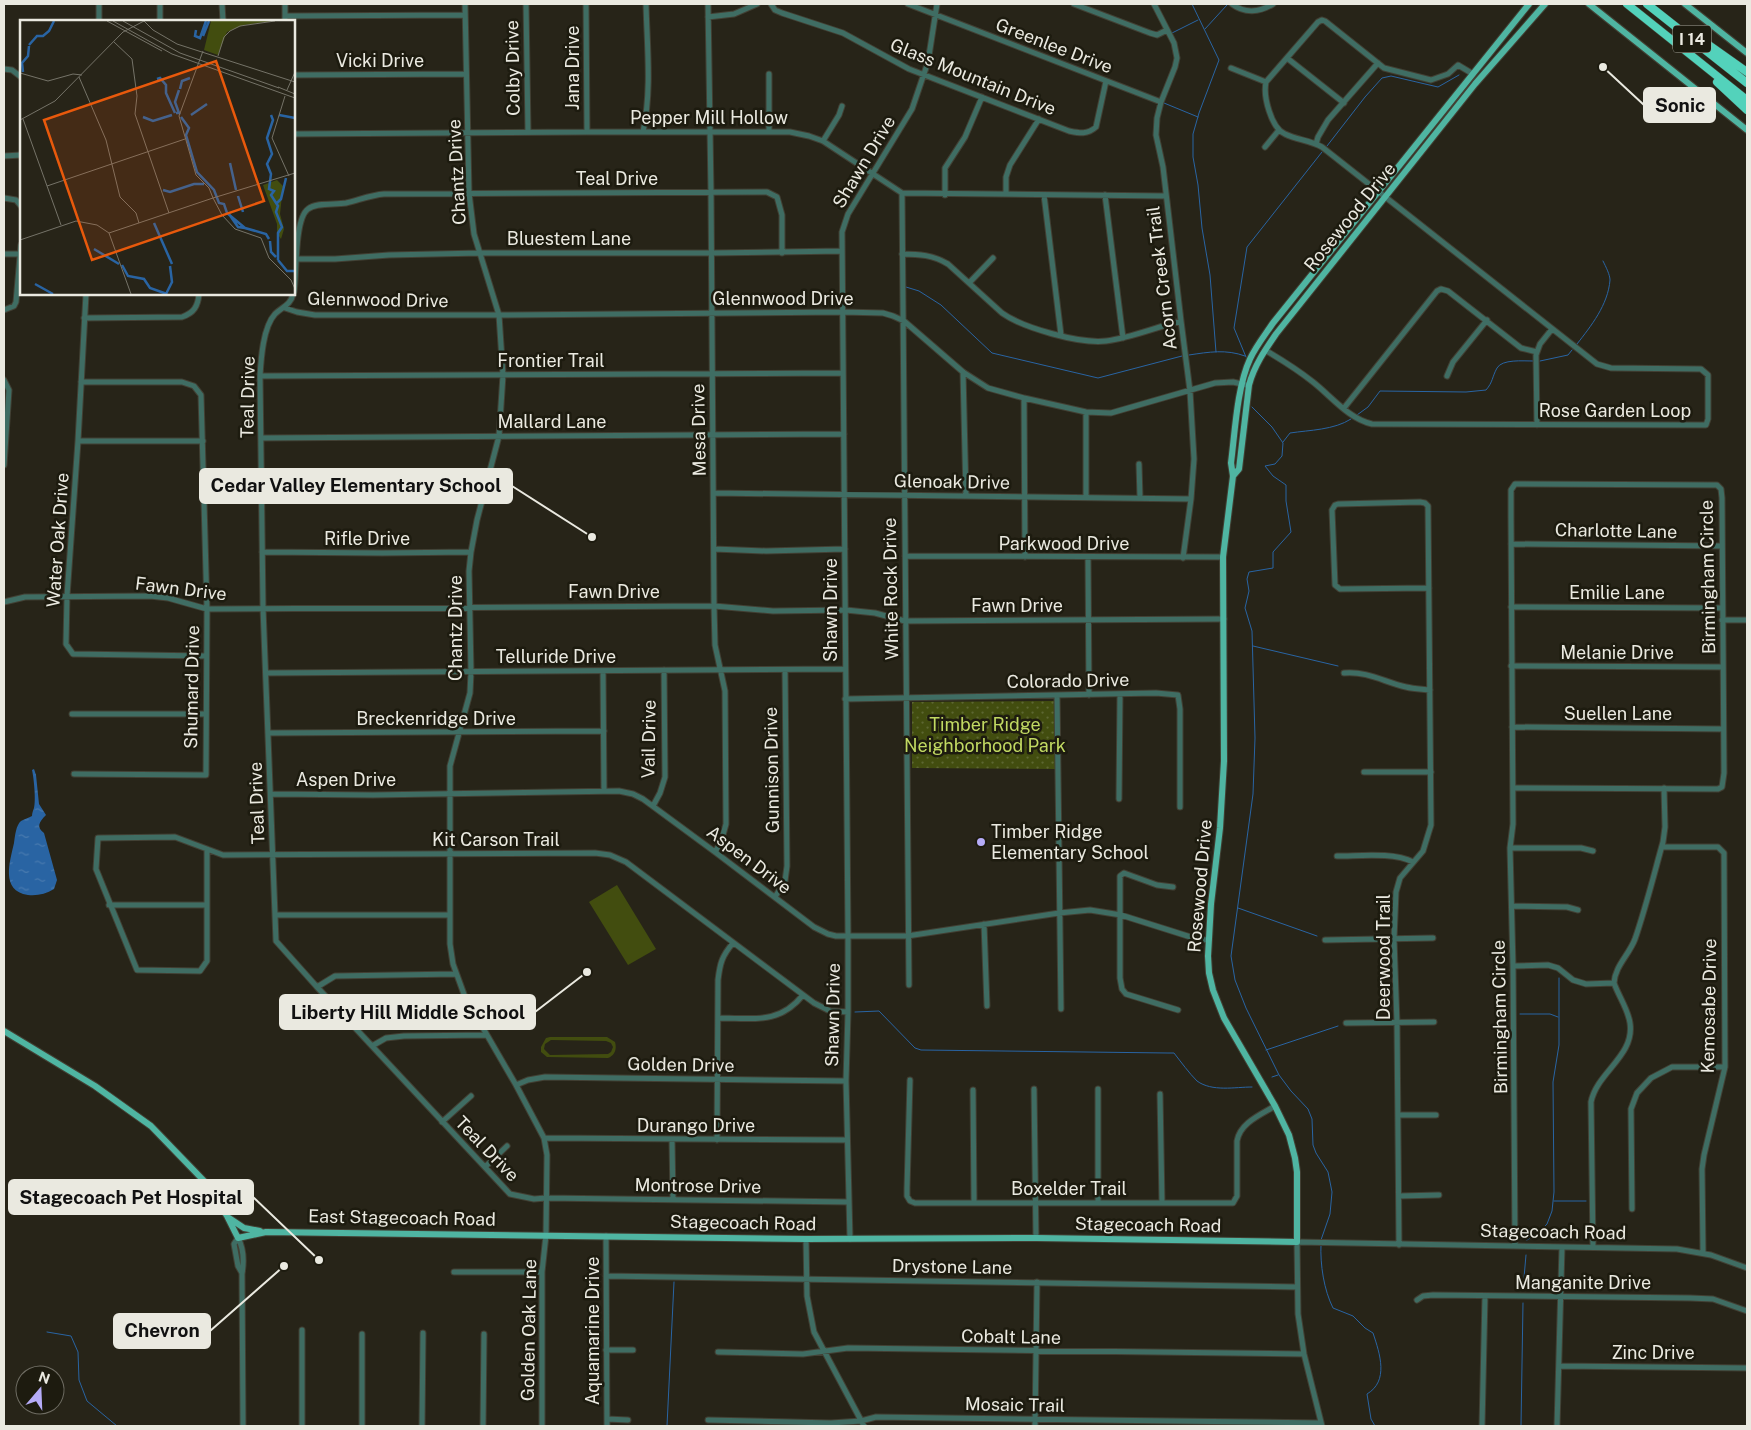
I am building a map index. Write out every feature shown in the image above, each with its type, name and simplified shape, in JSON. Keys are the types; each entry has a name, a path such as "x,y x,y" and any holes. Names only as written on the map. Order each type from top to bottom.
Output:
{"highway":[{"name":"I 14","path":"1627,4 1747,100"},
{"name":"I 14","path":"1647,4 1747,83"},
{"path":"1674,25 1689,31 1747,72"},
{"path":"1707,68 1715,80 1747,110"}],"main road":[{"name":"Rosewood Drive","path":"1296,1242 1295,1158 1289,1135 1275,1106 1218,1005 1209,973 1209,940 1214,870 1224,782 1223,557 1233,476 1231,463 1249,360 1258,344 1529,4"},
{"name":"Rosewood Drive","path":"1245,385 1276,334 1475,84 1545,4"},
{"path":"1685,4 1745,51"},
{"path":"1592,5 1747,130"},
{"path":"4,1031 95,1086 152,1126 207,1184 238,1238"},
{"path":"227,1216 244,1228 266,1232"},
{"name":"East Stagecoach Road","path":"238,1238 266,1232 546,1235"},
{"name":"Stagecoach Road","path":"546,1235 850,1239 1036,1238 1296,1242"}],"street":[{"path":"99,4 99,20"},
{"path":"160,4 160,20"},
{"path":"222,4 223,20"},
{"path":"285,4 285,19 465,15"},
{"name":"Chantz Drive","path":"465,4 468,193 474,234 499,315 503,375 499,436 477,520 471,552 469,571 471,672 467,705 450,766 450,944 456,974 465,997 544,1138 547,1155 546,1235"},
{"name":"Colby Drive","path":"526,4 528,132"},
{"name":"Jana Drive","path":"586,4 587,132"},
{"path":"644,132 648,93 646,4"},
{"name":"Mesa Drive","path":"708,4 714,606 715,644 725,691 726,824 715,852"},
{"path":"708,17 734,14 757,4"},
{"name":"Glass Mountain Drive","path":"771,4 782,13 853,38 924,75 1069,131 1085,133 1091,132 1096,128 1106,81"},
{"name":"Greenlee Drive","path":"908,4 1161,102"},
{"name":"Shawn Drive","path":"850,1239 846,1081 848,936 842,232 848,214 908,118 924,75 937,4"},
{"path":"1074,4 1150,33 1157,34 1168,30"},
{"name":"Acorn Creek Trail","path":"1154,4 1174,43 1177,58 1161,102 1157,118 1156,135 1166,196 1190,391 1194,459 1191,499 1182,558"},
{"path":"1232,4 1239,9 1250,11 1265,9 1274,4"},
{"path":"1378,63 1328,120 1316,144 1288,136 1279,130 1265,96 1266,82 1319,21 1324,20 1387,69 1431,80 1448,74 1458,65 1472,74"},
{"path":"1287,58 1344,103"},
{"path":"1231,68 1266,82"},
{"path":"4,70 12,70 20,76"},
{"name":"Vicki Drive","path":"295,75 466,74"},
{"path":"769,74 769,131"},
{"path":"945,195 945,168 965,137 982,97"},
{"path":"823,141 839,115 842,106"},
{"path":"1006,194 1006,177 1010,165 1039,119"},
{"path":"1265,147 1279,130"},
{"name":"Pepper Mill Hollow","path":"295,134 769,131 800,134 823,141 902,193"},
{"name":"Rose Garden Loop","path":"1265,350 1289,364 1355,418 1372,424 1703,425 1706,424 1708,419 1708,375 1704,370 1605,368 1592,361 1316,144"},
{"path":"4,156 20,155"},
{"name":"Teal Drive","path":"295,276 301,219 308,209 346,203 376,194 767,192 777,197 782,215 782,252"},
{"path":"902,193 945,195 1166,196"},
{"name":"White Rock Drive","path":"902,193 907,936 909,985"},
{"path":"1044,195 1061,335"},
{"path":"1105,195 1123,338"},
{"path":"4,198 16,200 20,205"},
{"name":"Bluestem Lane","path":"296,259 480,253 842,251"},
{"path":"4,254 20,254"},
{"path":"902,254 924,255 941,260 948,264 1010,319 1024,325 1061,335 1096,342 1123,338 1181,321"},
{"path":"970,283 993,258"},
{"path":"4,310 14,306 16,302 20,264"},
{"path":"1344,408 1437,291 1441,289 1448,291 1521,348 1537,352"},
{"name":"Water Oak Drive","path":"86,295 67,596 66,644 73,654 206,656"},
{"path":"84,318 182,317 194,310 198,304 199,295"},
{"name":"Teal Drive","path":"294,295 285,308 275,314 269,322 261,357 260,376 262,608 276,941 510,1194 534,1199 546,1198"},
{"name":"Glennwood Drive","path":"285,308 315,315 842,312 883,314 904,321 964,372 988,388 1086,412 1112,413 1215,383 1233,382 1245,385"},
{"path":"1447,376 1453,362 1486,320"},
{"path":"1536,425 1537,352 1540,344 1552,329"},
{"path":"964,372 966,496"},
{"name":"Frontier Trail","path":"260,376 843,373"},
{"path":"4,380 9,390 4,464"},
{"name":"Shumard Drive","path":"74,774 206,774 207,609 201,396 194,386 188,383 80,382"},
{"path":"1024,398 1025,557"},
{"path":"1086,412 1086,497"},
{"name":"Mallard Lane","path":"261,438 844,434"},
{"path":"78,441 203,441"},
{"path":"1140,464 1140,498"},
{"name":"Birmingham Circle","path":"1513,788 1718,789 1722,787 1724,773 1722,546 1721,489 1717,485 1515,484 1511,490 1513,824 1510,848 1513,966 1515,1246"},
{"name":"Glenoak Drive","path":"714,493 1191,499"},
{"path":"262,496 484,496"},
{"name":"Deerwood Trail","path":"1399,1245 1397,1023 1394,939 1396,892 1400,878 1423,851 1430,832 1431,772 1429,588 1428,506 1425,503 1334,505 1332,510 1335,585 1340,588 1429,588"},
{"name":"Charlotte Lane","path":"1511,544 1722,546"},
{"path":"714,548 766,551 845,549"},
{"name":"Rifle Drive","path":"262,552 471,552"},
{"name":"Parkwood Drive","path":"905,556 1223,557"},
{"path":"1088,557 1089,695"},
{"name":"Fawn Drive","path":"4,602 25,597 150,596 168,598 207,609 714,606 773,611 846,610 875,613 905,621 1224,619"},
{"name":"Emilie Lane","path":"1511,607 1722,608"},
{"path":"1722,620 1747,620"},
{"name":"Melanie Drive","path":"1512,666 1723,667"},
{"name":"Telluride Drive","path":"266,673 845,669"},
{"name":"Vail Drive","path":"652,806 660,793 664,777 664,670"},
{"name":"Gunnison Drive","path":"775,897 785,881 787,866 784,670"},
{"path":"604,671 604,791"},
{"path":"1344,673 1356,672 1404,687 1430,690"},
{"name":"Colorado Drive","path":"845,699 1156,692 1178,695 1180,709 1180,807"},
{"path":"1119,799 1120,694"},
{"path":"1057,695 1062,1009"},
{"path":"72,714 205,714"},
{"name":"Suellen Lane","path":"1512,728 1723,729"},
{"name":"Breckenridge Drive","path":"268,733 604,731"},
{"path":"1364,772 1431,772"},
{"path":"1593,1247 1590,1108 1592,1096 1598,1084 1628,1046 1630,1034 1629,1019 1614,983 1616,972 1635,940 1662,847 1665,835 1664,788"},
{"name":"Aspen Drive","path":"271,794 619,791 633,794 652,806 821,931 836,936 907,936 1090,910 1121,915 1198,939 1209,940"},
{"name":"Kit Carson Trail","path":"109,905 96,869 98,838 175,838 223,855 450,853 595,853 610,855 626,862 822,1008 836,1012 848,1012"},
{"name":"Kemosabe Drive","path":"1662,847 1718,847 1724,853 1725,1066 1702,1169 1703,1252"},
{"path":"1510,848 1581,848 1593,850"},
{"path":"207,849 207,905 207,961 200,971 137,970 109,905 207,905"},
{"path":"1337,856 1396,856 1413,862"},
{"path":"1173,887 1157,885 1124,873 1120,876 1122,989 1126,994 1178,1010"},
{"path":"1512,906 1567,907 1578,910"},
{"path":"274,915 450,915"},
{"path":"984,924 987,1006"},
{"path":"1325,940 1433,938"},
{"path":"717,1140 718,980 720,963 724,954 733,943"},
{"path":"1513,966 1548,965 1558,968 1573,980 1586,984 1614,983"},
{"path":"317,987 335,976 456,974"},
{"path":"718,1018 765,1018 775,1016 783,1013 803,995"},
{"path":"1346,1023 1434,1022"},
{"path":"372,1046 386,1038 404,1036 486,1034"},
{"path":"1632,1209 1631,1109 1637,1093 1651,1078 1672,1067 1725,1066"},
{"name":"Golden Drive","path":"516,1085 528,1080 545,1077 846,1081"},
{"name":"Boxelder Trail","path":"910,1080 907,1196 910,1201 915,1202 1233,1203 1238,1196 1237,1141 1239,1132 1251,1121 1275,1106"},
{"path":"1034,1089 1036,1238"},
{"path":"1098,1089 1098,1202"},
{"path":"973,1090 974,1202"},
{"path":"1160,1094 1162,1203"},
{"path":"442,1122 471,1096"},
{"path":"1398,1115 1436,1115"},
{"name":"Durango Drive","path":"544,1138 847,1140"},
{"path":"672,1140 672,1199"},
{"path":"485,1167 507,1146"},
{"path":"1399,1196 1439,1196"},
{"name":"Montrose Drive","path":"546,1198 849,1202"},
{"name":"Golden Oak Lane","path":"542,1426 542,1272 546,1235"},
{"name":"Aquamarine Drive","path":"606,1236 607,1426"},
{"path":"238,1238 234,1244 238,1266 242,1274 243,1426"},
{"path":"806,1238 807,1296 814,1332 864,1426"},
{"name":"Stagecoach Road","path":"1296,1242 1677,1249 1703,1252 1747,1268"},
{"name":"Rosewood Drive","path":"1296,1242 1298,1314 1304,1354 1322,1425"},
{"path":"1557,1426 1562,1247"},
{"path":"454,1272 542,1272"},
{"name":"Drystone Lane","path":"606,1276 1297,1286"},
{"path":"1035,1426 1037,1282"},
{"name":"Manganite Drive","path":"1417,1300 1423,1296 1433,1295 1704,1298 1713,1299 1747,1311"},
{"path":"1482,1426 1485,1296"},
{"path":"302,1330 302,1426"},
{"path":"422,1426 423,1333"},
{"path":"362,1334 362,1426"},
{"path":"484,1334 484,1426"},
{"name":"Cobalt Lane","path":"718,1352 803,1354 848,1348 1304,1354"},
{"path":"606,1350 633,1350"},
{"name":"Zinc Drive","path":"1559,1366 1747,1368"},
{"name":"Mosaic Trail","path":"708,1420 831,1423 876,1417 1322,1425"},
{"path":"607,1419 628,1420"}],"green space":[{"name":"Timber Ridge Neighborhood Park","path":"1057,701 1058,769 912,768 912,702"},
{"path":"617,885 656,949 628,965 589,902"},
{"path":"607,1037 615,1042 616,1049 608,1058 547,1057 541,1052 541,1047 546,1038","holes":["551,1040 606,1041 611,1043 613,1047 608,1054 550,1055 544,1049 545,1044"]}],"water":[{"path":"34,769 39,804 46,815 40,822 39,827 44,833 57,880 54,889 38,895 28,895 13,888 10,882 9,866 19,823 32,816 35,800 32,770"}],"waterway":[{"path":"1192,4 1219,60 1193,134 1193,157 1210,275 1216,352"},
{"path":"1205,29 1227,5"},
{"path":"1172,33 1198,20"},
{"path":"1327,146 1382,78 1391,76 1438,87 1459,75"},
{"path":"1164,103 1198,117"},
{"path":"1246,357 1234,328 1247,247 1322,152"},
{"path":"1577,344 1598,315 1609,289 1609,273 1603,261"},
{"path":"906,287 919,291 941,305 992,353 1098,378 1182,356"},
{"path":"1540,361 1568,355 1572,350"},
{"path":"1189,355 1224,352 1245,356"},
{"path":"1357,415 1368,407 1380,391 1466,392 1486,390 1497,368 1503,363 1533,361"},
{"path":"1252,407 1272,427 1283,443 1282,456 1275,464 1265,466 1273,476 1286,485 1286,501 1291,532 1273,552 1273,568 1249,572 1247,579 1249,591 1245,608 1252,631 1255,738 1253,794 1231,956 1235,980 1246,1008 1279,1075 1308,1109 1312,1119 1313,1145 1328,1172 1332,1192 1330,1214 1321,1240"},
{"path":"1283,442 1290,433 1330,427 1351,419"},
{"path":"1253,646 1338,666"},
{"path":"1238,908 1317,936"},
{"path":"1527,1240 1537,1234 1547,1224 1552,1211 1554,1192 1553,1082 1559,1045 1559,978"},
{"path":"855,1012 879,1011 915,1048 921,1050 1174,1053 1194,1078 1203,1084 1217,1088 1252,1087"},
{"path":"1520,1014 1550,1014 1558,1017"},
{"path":"1266,1050 1338,1026"},
{"path":"1272,1077 1278,1075"},
{"path":"1554,1201 1586,1201"},
{"path":"1321,1244 1323,1277 1333,1308 1353,1316 1373,1333 1376,1341 1381,1366 1380,1375 1374,1389 1367,1394 1371,1419 1375,1426"},
{"path":"1523,1289 1526,1255"},
{"path":"667,1426 674,1282"},
{"path":"1521,1426 1523,1303"},
{"path":"47,1332 71,1336 78,1352 79,1380 87,1401 117,1426"}],"place":[{"name":"Sonic","path":"1603,67"},
{"name":"Cedar Valley Elementary School","path":"592,537"},
{"name":"Timber Ridge Elementary School","path":"981,842"},
{"name":"Liberty Hill Middle School","path":"587,972"},
{"name":"Stagecoach Pet Hospital","path":"319,1260"},
{"name":"Chevron","path":"284,1266"}]}
